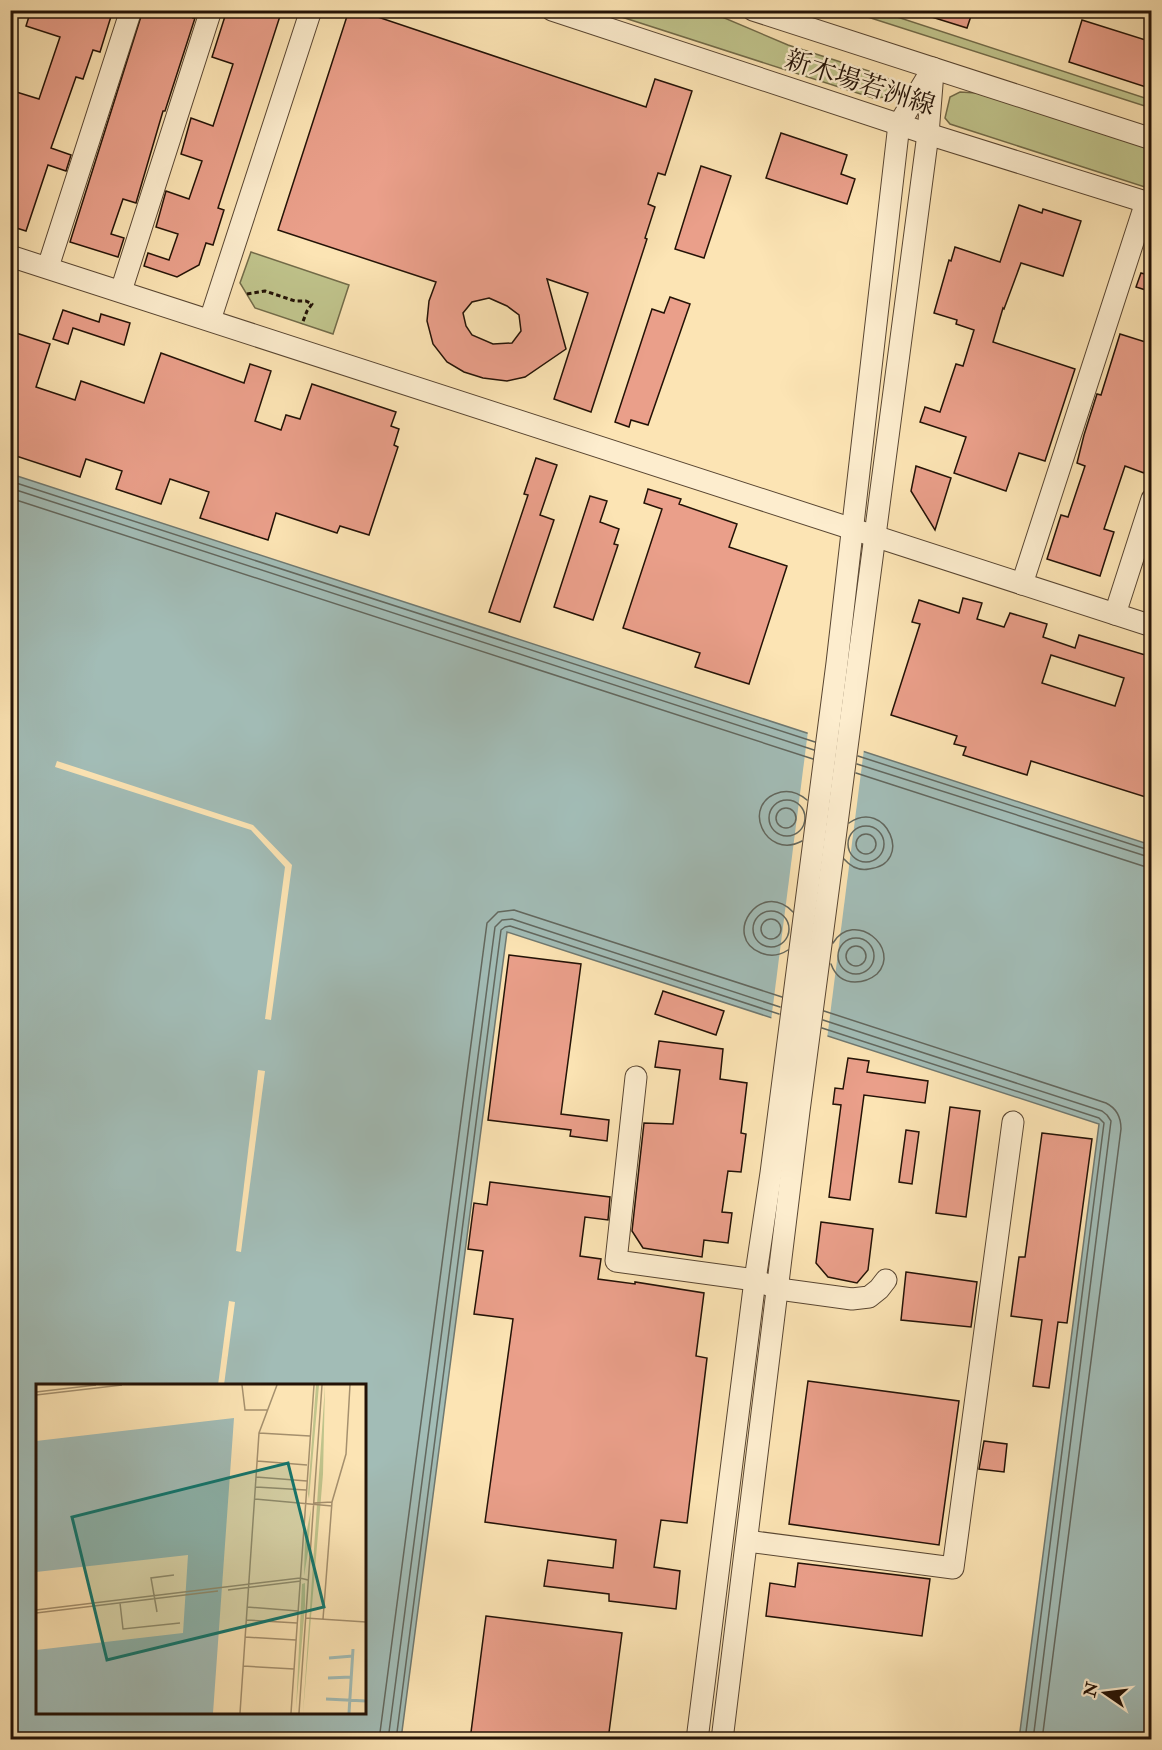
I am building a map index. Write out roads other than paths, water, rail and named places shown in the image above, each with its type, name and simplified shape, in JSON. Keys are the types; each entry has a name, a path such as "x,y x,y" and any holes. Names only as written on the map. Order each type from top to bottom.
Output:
{"street":[{"path":"48,267 131,10"},
{"path":"121,291 211,10"},
{"path":"210,320 310,10"},
{"name":"新木場若洲線","path":"552,10 928,134 1149,203"},
{"path":"576,10 604,27"},
{"name":"新木場若洲線","path":"753,10 1152,139"},
{"path":"722,1740 799,1111 847,666 852,529 899,123 933,68"},
{"path":"697,1740 779,1105 847,666 874,536 928,134 933,68"},
{"path":"1022,584 1149,203"},
{"path":"10,256 1152,626"},
{"path":"1115,614 1152,499"},
{"path":"636,1077 616,1262 755,1280 779,1289 852,1299 869,1297 886,1280"},
{"path":"747,1541 953,1568 1013,1122"}],"water":[{"path":"11,474 1151,845 1151,1739 1019,1739 1099,1124 507,932 401,1739 11,1740"}]}
